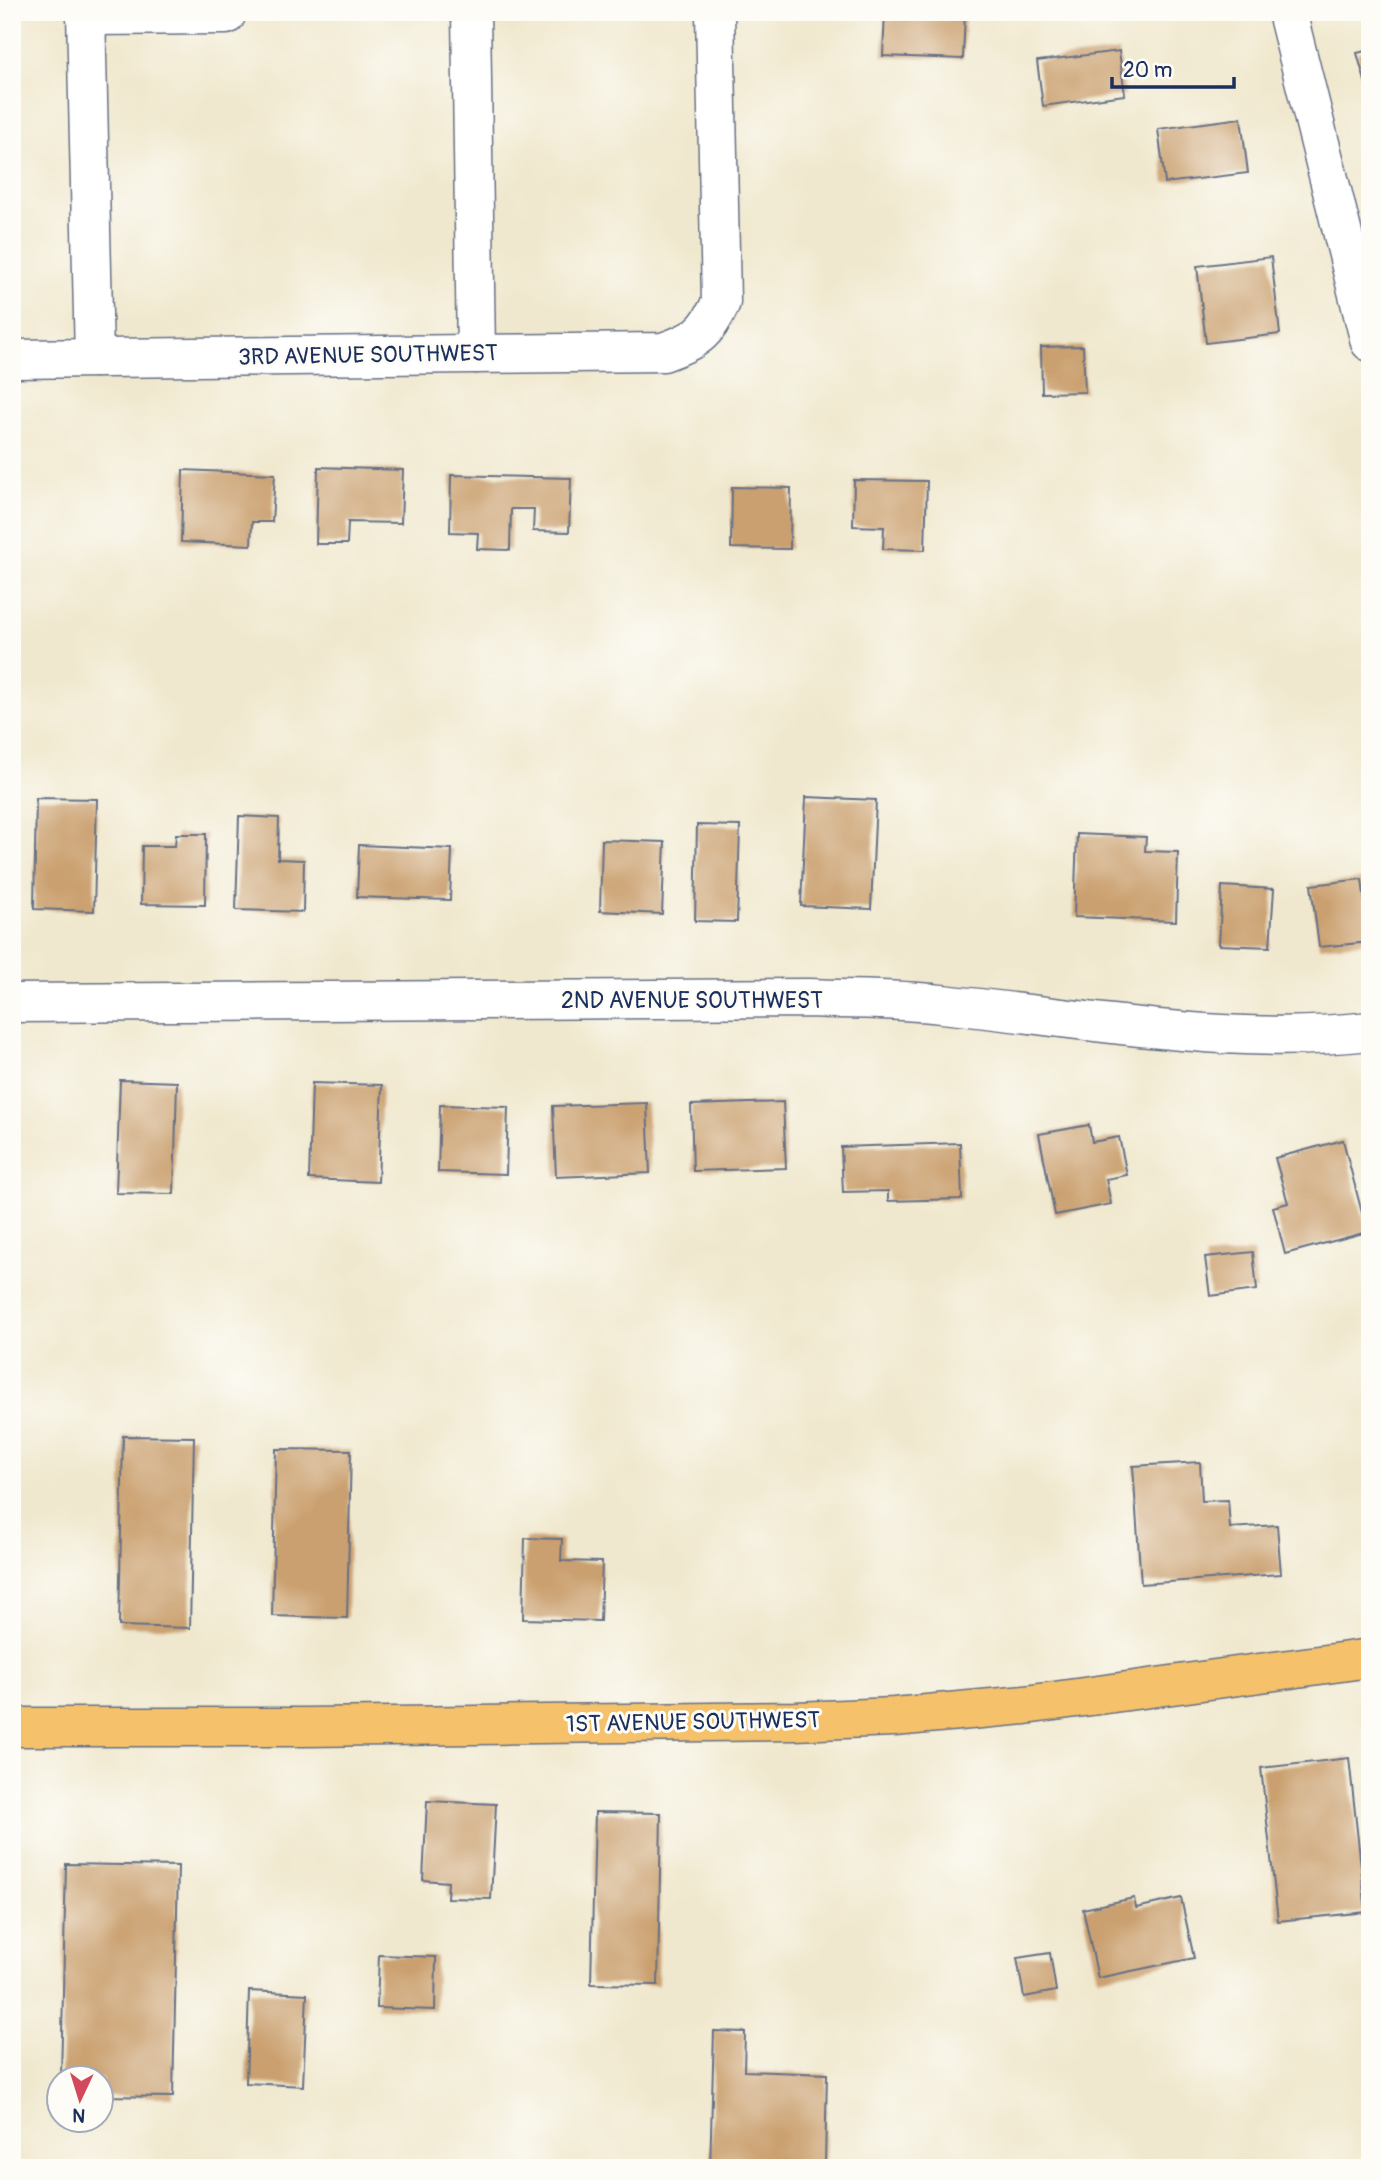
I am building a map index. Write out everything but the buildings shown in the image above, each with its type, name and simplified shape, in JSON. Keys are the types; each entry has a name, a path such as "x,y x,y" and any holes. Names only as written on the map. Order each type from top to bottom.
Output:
{"main road":[{"name":"1ST AVENUE SOUTHWEST","path":"12,1727 430,1725 894,1717 1025,1705 1370,1658"}],"street":[{"path":"471,12 476,354"},
{"name":"3RD AVENUE SOUTHWEST","path":"12,359 663,352 691,342 713,320 721,302 715,12"},
{"path":"1287,12 1370,342"},
{"path":"94,358 86,14 226,15"},
{"name":"2ND AVENUE SOUTHWEST","path":"12,1003 808,998 939,1003 1172,1031 1276,1037 1328,1036 1370,1031"}]}
